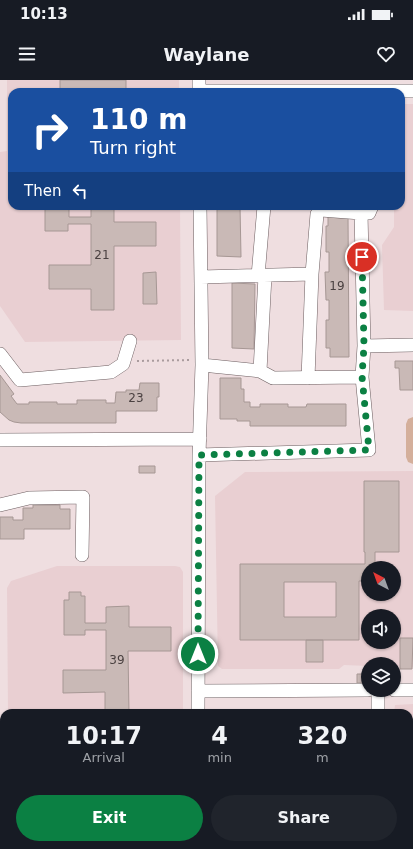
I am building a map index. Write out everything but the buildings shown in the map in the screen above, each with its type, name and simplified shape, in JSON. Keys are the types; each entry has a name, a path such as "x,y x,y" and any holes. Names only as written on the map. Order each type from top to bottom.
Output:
{"lane":[{"path":"198,709 199,455 202,362 200,210"},
{"path":"260,371 261,276 264,210"},
{"path":"308,378 316,214 319,210"},
{"path":"337,210 369,213 370,210"},
{"path":"199,455 369,450 362,376 364,346 361,213"},
{"path":"201,277 312,274"},
{"path":"0,354 20,380 110,372 123,364 130,341"},
{"path":"364,346 413,345"},
{"path":"202,362 260,371 273,378 362,376"},
{"path":"0,440 200,439"},
{"path":"0,505 29,498 84,497 82,555"},
{"path":"198,690 361,690"},
{"path":"401,690 413,690"},
{"path":"378,697 378,709"}],"path":[{"path":"124,361 202,362"}],"shaded area":[{"path":"7,80 179,80 179,88 8,88 8,210 180,210 181,340 25,342 0,306 0,152 7,151"},
{"path":"405,104 413,104 413,311 384,310 382,245 394,227 394,210 405,210"},
{"path":"413,417 413,464 408,462 406,457 406,424 408,419"},
{"path":"413,471 413,667 401,666 401,657 361,657 361,666 344,665 339,669 222,669 218,666 215,496 245,472"},
{"path":"57,566 180,567 183,572 183,709 8,709 7,588 11,581"},
{"path":"413,704 413,709 394,709 395,705"}],"route":[{"path":"198,654 199,455 369,450 362,376 364,346 362,257"}]}
